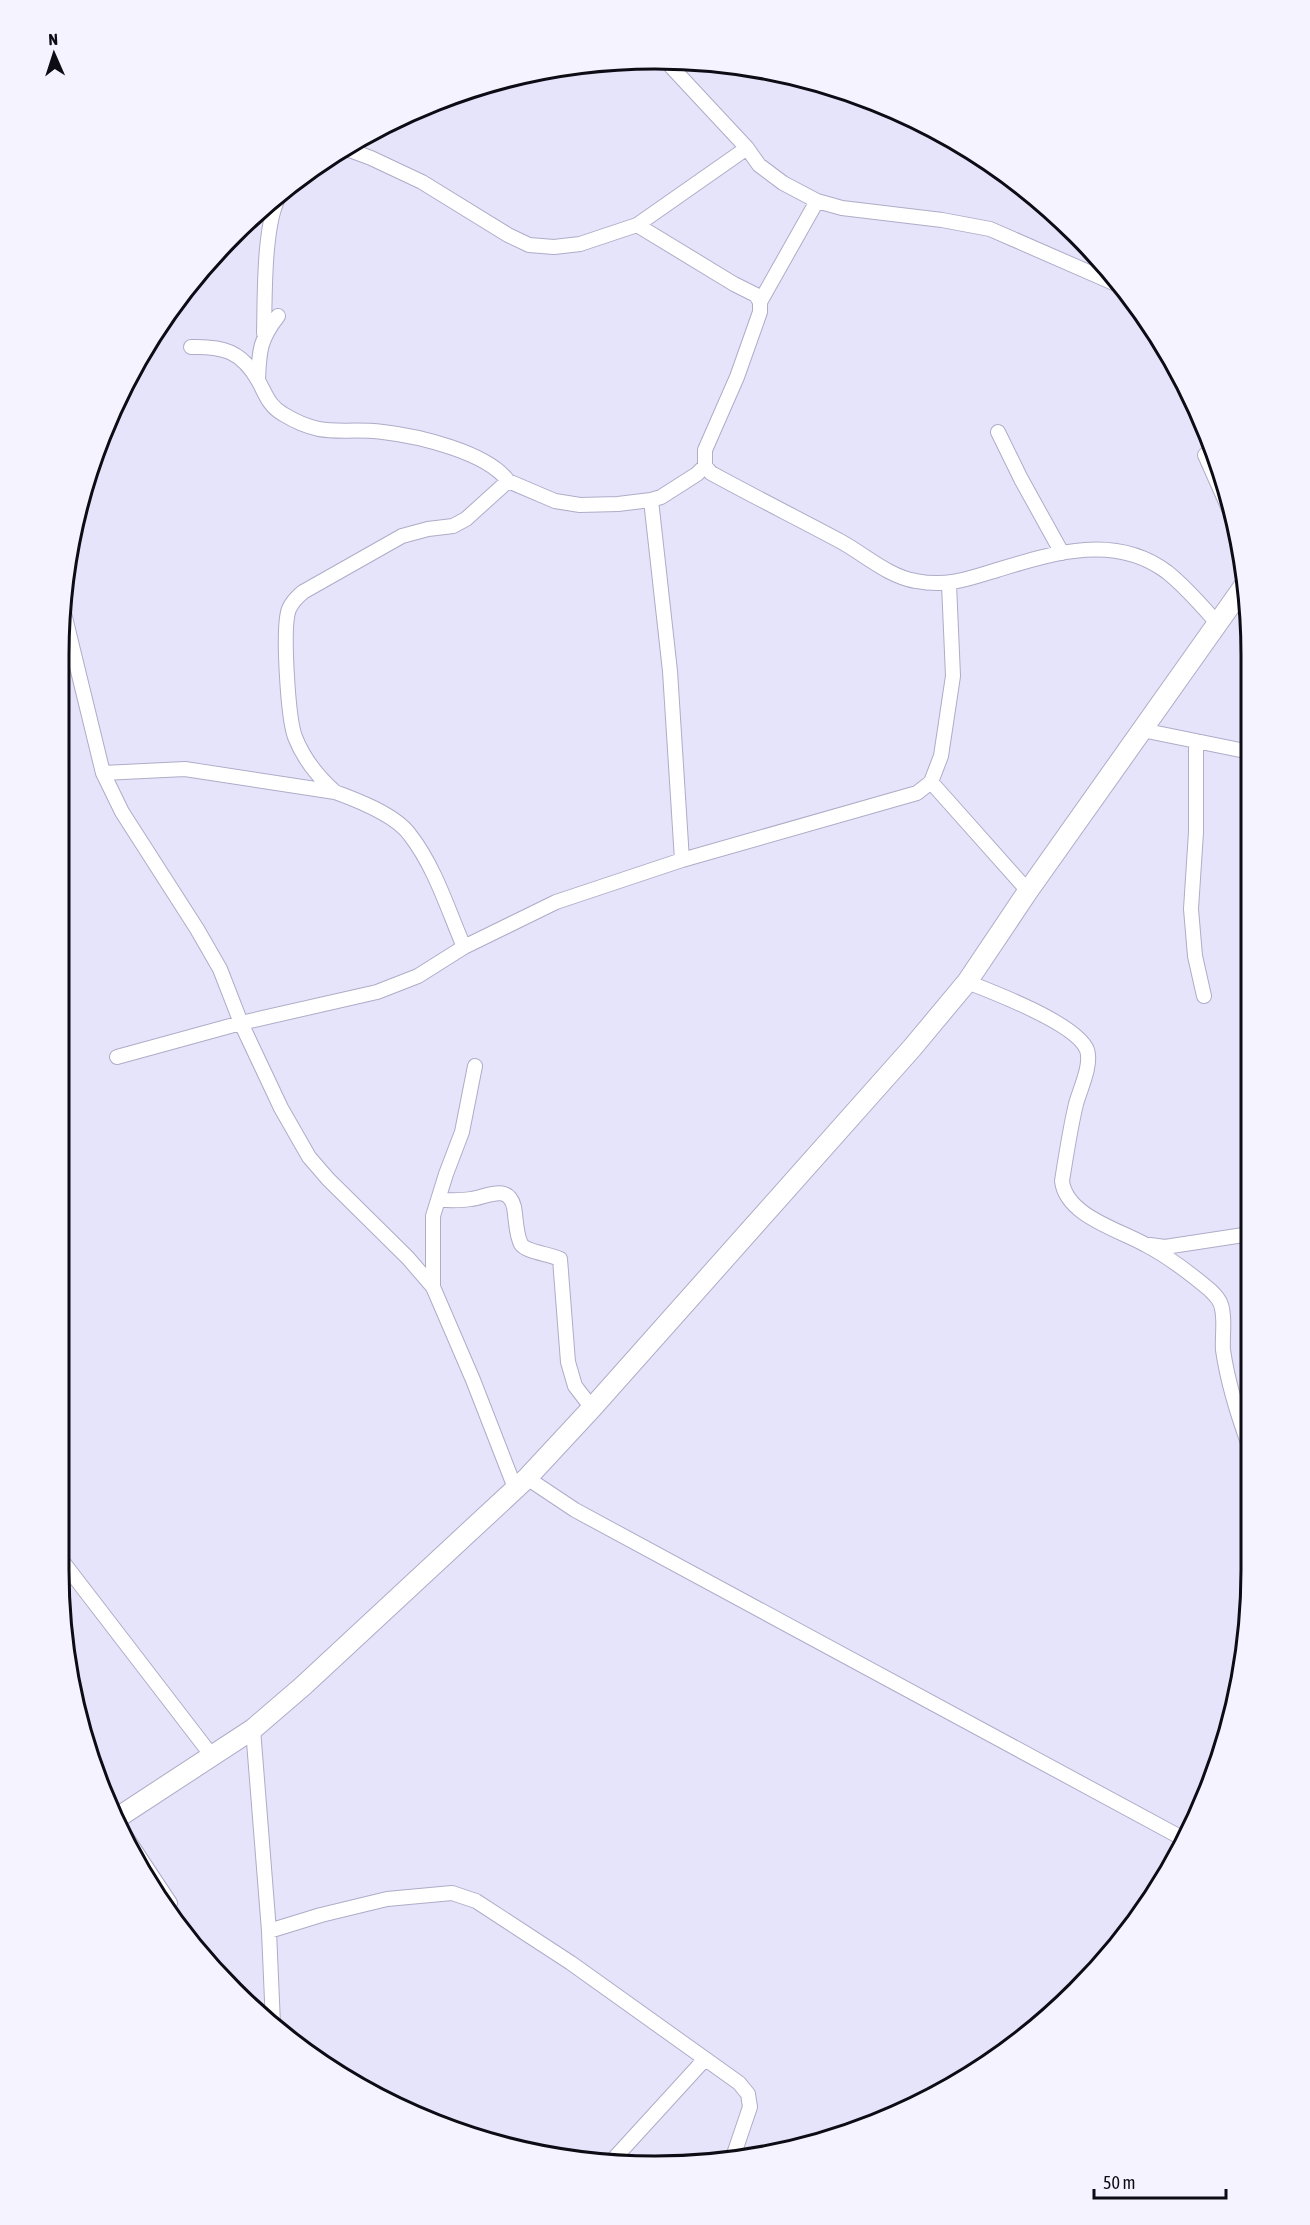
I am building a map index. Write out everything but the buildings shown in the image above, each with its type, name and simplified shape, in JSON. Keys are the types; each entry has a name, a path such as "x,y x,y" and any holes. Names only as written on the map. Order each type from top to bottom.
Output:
{"street":[{"path":"673,69 747,148 759,165 783,183 817,201 842,208 942,220 990,230 1104,279"},
{"path":"355,152 422,182 507,236 529,245 554,247 580,244 637,225 747,148"},
{"path":"760,302 817,201"},
{"path":"258,380 259,356 264,333 267,247 275,209"},
{"path":"637,225 734,284 756,294 760,302 760,312 737,378 705,450 705,466 711,473 839,541 893,573 913,581 949,584 1086,548 1121,550 1143,557 1166,571 1186,588 1218,624"},
{"path":"264,333 278,315"},
{"path":"191,348 218,347 235,354 249,367 270,404 280,412 313,429 333,432 358,430 403,435 463,451 486,462 508,481 555,501 571,504 618,504 651,500 678,487 705,466"},
{"path":"998,432 1025,487 1062,553"},
{"path":"1205,455 1208,461"},
{"path":"335,792 314,773 294,736 290,717 285,639 286,619 294,600 303,592 390,542 415,531 453,526 466,519 508,481"},
{"path":"651,500 670,671 682,860"},
{"path":"117,1057 241,1023 377,992 418,976 464,947 556,902 682,860 917,794 931,782 941,756 953,676 949,584"},
{"path":"123,1815 253,1729 303,1686 521,1483 591,1408 912,1048 967,982 1028,891 1238,595"},
{"path":"70,636 103,773 122,812 220,969 241,1023 281,1108 309,1157 328,1179 408,1258 433,1287 521,1483 575,1509 1177,1835"},
{"path":"1142,730 1241,750"},
{"path":"1196,741 1196,832 1191,909 1195,956 1204,996"},
{"path":"103,773 184,769 335,792 381,812 410,833 431,870 464,947"},
{"path":"931,782 1028,891"},
{"path":"967,982 1012,1000 1059,1025 1077,1036 1087,1050 1088,1063 1076,1104 1062,1181 1063,1191 1069,1200 1086,1215 1148,1245 1202,1283 1219,1298 1222,1308 1223,1347 1228,1383 1241,1421"},
{"path":"433,1287 433,1216 462,1132 475,1066"},
{"path":"438,1200 471,1199 499,1192 508,1195 513,1203 521,1244 527,1250 560,1259 568,1362 575,1386 591,1408"},
{"path":"1148,1245 1165,1247 1241,1235"},
{"path":"69,1570 212,1756"},
{"path":"253,1729 269,1931 273,2014"},
{"path":"269,1931 321,1915 387,1899 452,1893 476,1901 571,1963 739,2083 748,2094 750,2107 736,2150"},
{"path":"617,2155 705,2059"}]}
